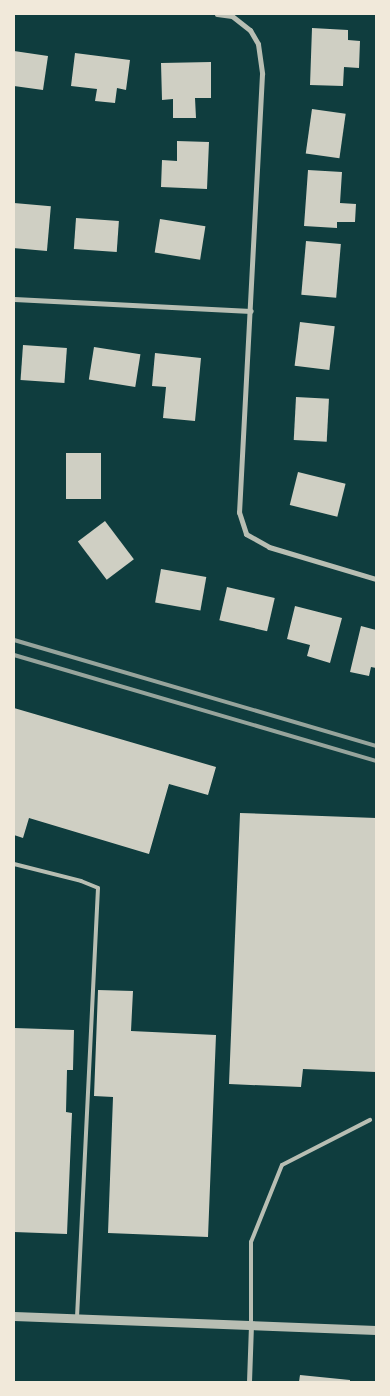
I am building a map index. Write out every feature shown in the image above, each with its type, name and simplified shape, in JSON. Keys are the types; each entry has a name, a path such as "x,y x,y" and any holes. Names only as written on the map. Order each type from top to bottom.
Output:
{"street":[{"path":"217,14 232,16 250,30 258,44 262,74 239,512 246,534 269,547 376,579"},
{"path":"14,299 251,311"},
{"path":"14,1316 376,1330"},
{"path":"249,1382 251,1325"}],"lane":[{"path":"14,864 80,881 98,888 77,1319"},
{"path":"251,1325 251,1242 282,1165 370,1120"}],"building":[{"path":"312,28 348,30 348,40 360,41 359,68 344,67 343,86 310,85"},
{"path":"14,51 48,56 43,90 14,86"},
{"path":"75,53 130,60 126,90 117,88 115,103 95,101 97,89 71,86"},
{"path":"211,62 211,98 195,98 196,118 173,118 173,99 162,100 161,63"},
{"path":"312,109 346,114 339,158 306,154"},
{"path":"177,141 209,142 207,189 161,187 162,160 177,161"},
{"path":"308,170 342,172 340,203 356,204 355,222 337,222 337,228 304,226"},
{"path":"14,203 51,206 47,251 14,248"},
{"path":"76,218 119,221 117,252 74,249"},
{"path":"160,219 205,226 200,260 155,253"},
{"path":"306,241 341,244 336,298 301,295"},
{"path":"300,322 335,326 329,370 295,366"},
{"path":"23,345 67,348 64,383 21,380"},
{"path":"94,347 140,354 135,387 89,380"},
{"path":"155,353 201,358 195,421 163,418 166,387 152,386"},
{"path":"296,397 329,399 327,442 294,440"},
{"path":"66,453 101,453 101,499 66,499"},
{"path":"298,472 346,484 337,517 290,505"},
{"path":"105,521 134,559 107,580 78,541"},
{"path":"161,569 206,577 200,610 155,602"},
{"path":"227,587 275,598 267,631 219,620"},
{"path":"295,606 342,618 330,663 307,656 310,645 287,639"},
{"path":"361,626 376,630 376,668 371,667 369,676 350,672"},
{"path":"14,708 216,767 208,795 169,784 149,854 29,818 23,838 14,835"},
{"path":"240,813 376,818 376,1072 303,1069 301,1087 229,1084"},
{"path":"98,990 133,991 131,1031 216,1035 208,1237 108,1233 113,1097 94,1096"},
{"path":"14,1028 74,1030 73,1070 67,1070 66,1112 72,1113 67,1234 14,1232"},
{"path":"300,1375 350,1380 350,1382 299,1382"}],"railway":[{"path":"14,640 376,746"},
{"path":"14,655 376,761"}]}
